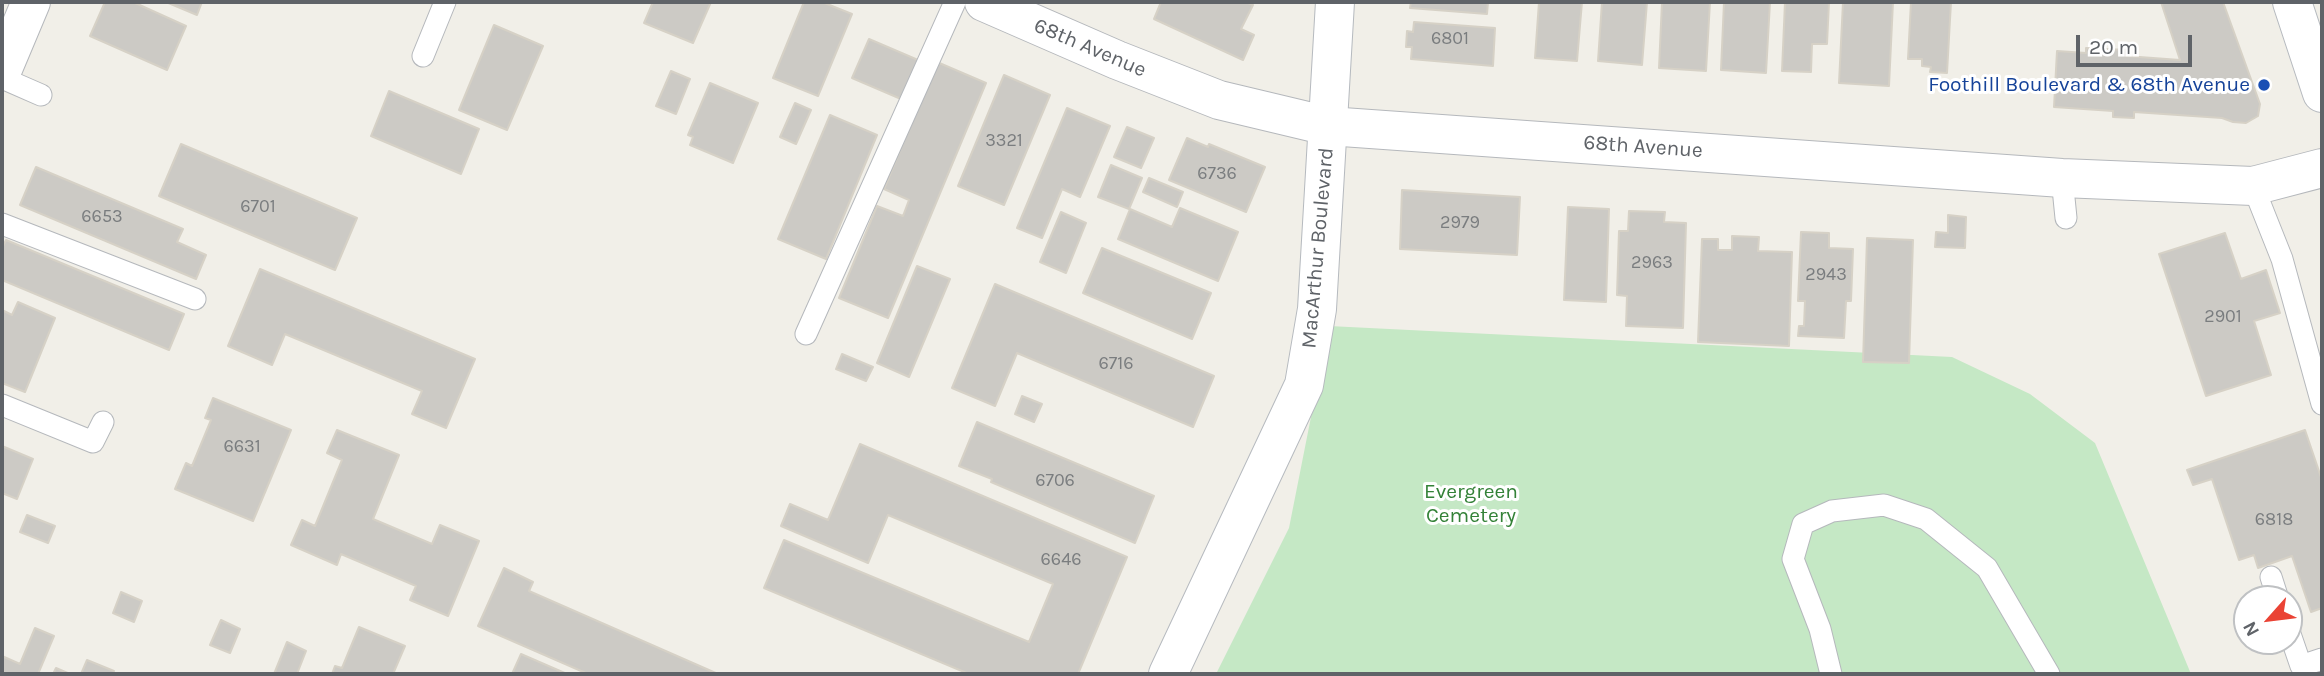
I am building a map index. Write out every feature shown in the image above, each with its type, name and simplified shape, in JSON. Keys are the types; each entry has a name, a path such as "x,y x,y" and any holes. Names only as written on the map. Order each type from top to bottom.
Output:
{"street":[{"path":"2,71 31,2"},
{"name":"68th Avenue","path":"984,2 1117,61 1219,100 1328,125 2062,178 2253,186 2322,168"},
{"name":"MacArthur Boulevard","path":"1168,674 1304,385 1317,309 1335,2"},
{"path":"2292,2 2322,93"}],"lane":[{"path":"423,56 444,2"},
{"path":"806,334 955,2"},
{"path":"2,78 41,94"},
{"path":"2062,178 2066,218"},
{"path":"2253,186 2281,259 2322,404"},
{"path":"2,224 195,299"},
{"path":"2,405 93,442 103,422"},
{"path":"1831,674 1820,629 1793,559 1803,524 1832,511 1884,505 1926,519 1987,568 2049,674"},
{"path":"2271,577 2274,585"},
{"path":"2297,655 2301,666 2322,659"}],"green space":[{"name":"Evergreen Cemetery","path":"1329,326 1952,357 2030,394 2095,443 2191,674 1216,674 1289,528"}],"building":[{"path":"105,2 133,2 186,26 167,70 90,36"},
{"path":"166,2 202,2 197,15"},
{"path":"653,2 711,2 693,43 644,23"},
{"path":"804,2 822,2 852,14 818,96 773,78"},
{"path":"1161,2 1246,2 1253,5 1241,29 1254,35 1243,60 1154,19"},
{"path":"1411,2 1488,2 1487,14 1410,8"},
{"path":"1539,2 1582,2 1577,61 1535,58"},
{"path":"1602,2 1647,2 1642,65 1598,61"},
{"path":"1662,2 1710,2 1706,71 1659,68"},
{"path":"1724,2 1770,2 1766,73 1721,70"},
{"path":"1785,2 1829,2 1827,44 1812,44 1811,72 1782,71"},
{"path":"1843,2 1893,2 1889,86 1839,83"},
{"path":"1911,2 1951,2 1947,73 1930,72 1931,67 1922,66 1922,59 1908,59"},
{"path":"2161,2 2223,2 2260,104 2258,116 2246,123 2222,118 2134,112 2134,118 2113,117 2113,111 2054,107 2057,51 2086,53 2086,48 2127,50 2126,56 2180,60"},
{"path":"1414,22 1495,28 1493,66 1411,59 1412,47 1406,47 1407,31 1413,32"},
{"path":"494,25 543,46 507,130 459,110"},
{"path":"869,39 918,60 901,99 852,78"},
{"path":"937,62 986,83 888,318 839,298 877,206 903,216 909,200 884,189"},
{"path":"671,71 690,79 676,114 656,106"},
{"path":"1004,75 1050,95 1004,205 958,186"},
{"path":"710,83 758,103 733,163 690,145 693,137 688,135"},
{"path":"389,91 479,129 461,174 371,136"},
{"path":"795,103 811,110 796,144 780,137"},
{"path":"1067,108 1110,126 1080,197 1062,189 1042,238 1017,228"},
{"path":"830,115 877,135 826,259 778,239"},
{"path":"1127,127 1154,138 1141,168 1114,157"},
{"path":"1187,138 1265,167 1246,212 1169,180"},
{"path":"181,144 357,218 335,270 159,196"},
{"path":"1111,165 1142,178 1129,209 1098,197"},
{"path":"36,167 183,229 177,242 206,255 196,279 20,205"},
{"path":"1149,178 1183,192 1177,207 1143,192"},
{"path":"1402,190 1520,197 1517,255 1400,249"},
{"path":"1568,207 1609,209 1606,302 1564,300"},
{"path":"1180,208 1238,232 1218,281 1118,239 1130,209 1172,227"},
{"path":"1629,211 1665,212 1664,222 1686,223 1683,328 1626,326 1627,296 1617,295 1619,231 1628,231"},
{"path":"1061,212 1086,223 1066,273 1040,262"},
{"path":"1948,215 1966,217 1965,248 1935,247 1936,232 1948,233"},
{"path":"1801,232 1829,233 1829,248 1853,249 1851,301 1846,301 1844,338 1798,336 1799,326 1804,326 1805,301 1798,301"},
{"path":"2225,233 2241,279 2266,270 2280,313 2254,321 2271,375 2206,396 2159,254"},
{"path":"1732,236 1759,237 1758,251 1792,252 1789,346 1698,342 1702,239 1718,239 1718,250 1732,250"},
{"path":"1867,238 1913,240 1909,363 1863,362"},
{"path":"6,240 184,314 169,350 2,280 2,248"},
{"path":"1102,248 1211,293 1192,339 1083,293"},
{"path":"917,266 950,279 909,377 877,363"},
{"path":"260,269 475,359 446,428 412,414 422,391 285,334 272,365 228,346"},
{"path":"995,284 1214,376 1193,427 1017,353 995,406 952,388"},
{"path":"18,302 55,318 25,392 2,383 2,310 12,315"},
{"path":"842,354 873,367 866,381 836,369"},
{"path":"1022,396 1042,404 1034,422 1015,414"},
{"path":"213,398 291,430 253,521 175,489 186,463 192,466 211,420 205,418"},
{"path":"977,422 1154,496 1135,543 959,466"},
{"path":"337,430 399,455 373,519 432,544 440,525 479,541 448,616 410,600 416,586 341,554 337,565 291,545 302,520 315,526 342,460 327,453"},
{"path":"2305,430 2322,480 2322,608 2311,612 2292,556 2258,568 2254,555 2239,560 2212,479 2193,485 2187,470"},
{"path":"860,444 1127,557 1078,674 969,674 764,588 784,540 1029,642 1053,584 888,515 868,563 781,526 790,504 828,520"},
{"path":"2,446 33,459 17,499 2,493"},
{"path":"27,515 55,526 48,543 20,532"},
{"path":"504,568 533,582 529,591 718,674 588,674 478,626"},
{"path":"121,592 142,601 134,622 113,613"},
{"path":"221,620 240,629 230,653 210,645"},
{"path":"359,627 405,646 393,674 332,674 335,666 342,668"},
{"path":"35,628 54,636 38,674 2,674 2,656 20,664"},
{"path":"287,642 306,651 297,674 274,674"},
{"path":"521,654 567,674 512,674"},
{"path":"87,660 114,671 113,674 81,674"},
{"path":"56,668 70,674 53,674"}],"place":[{"name":"Foothill Boulevard & 68th Avenue","path":"2264,85"}]}
